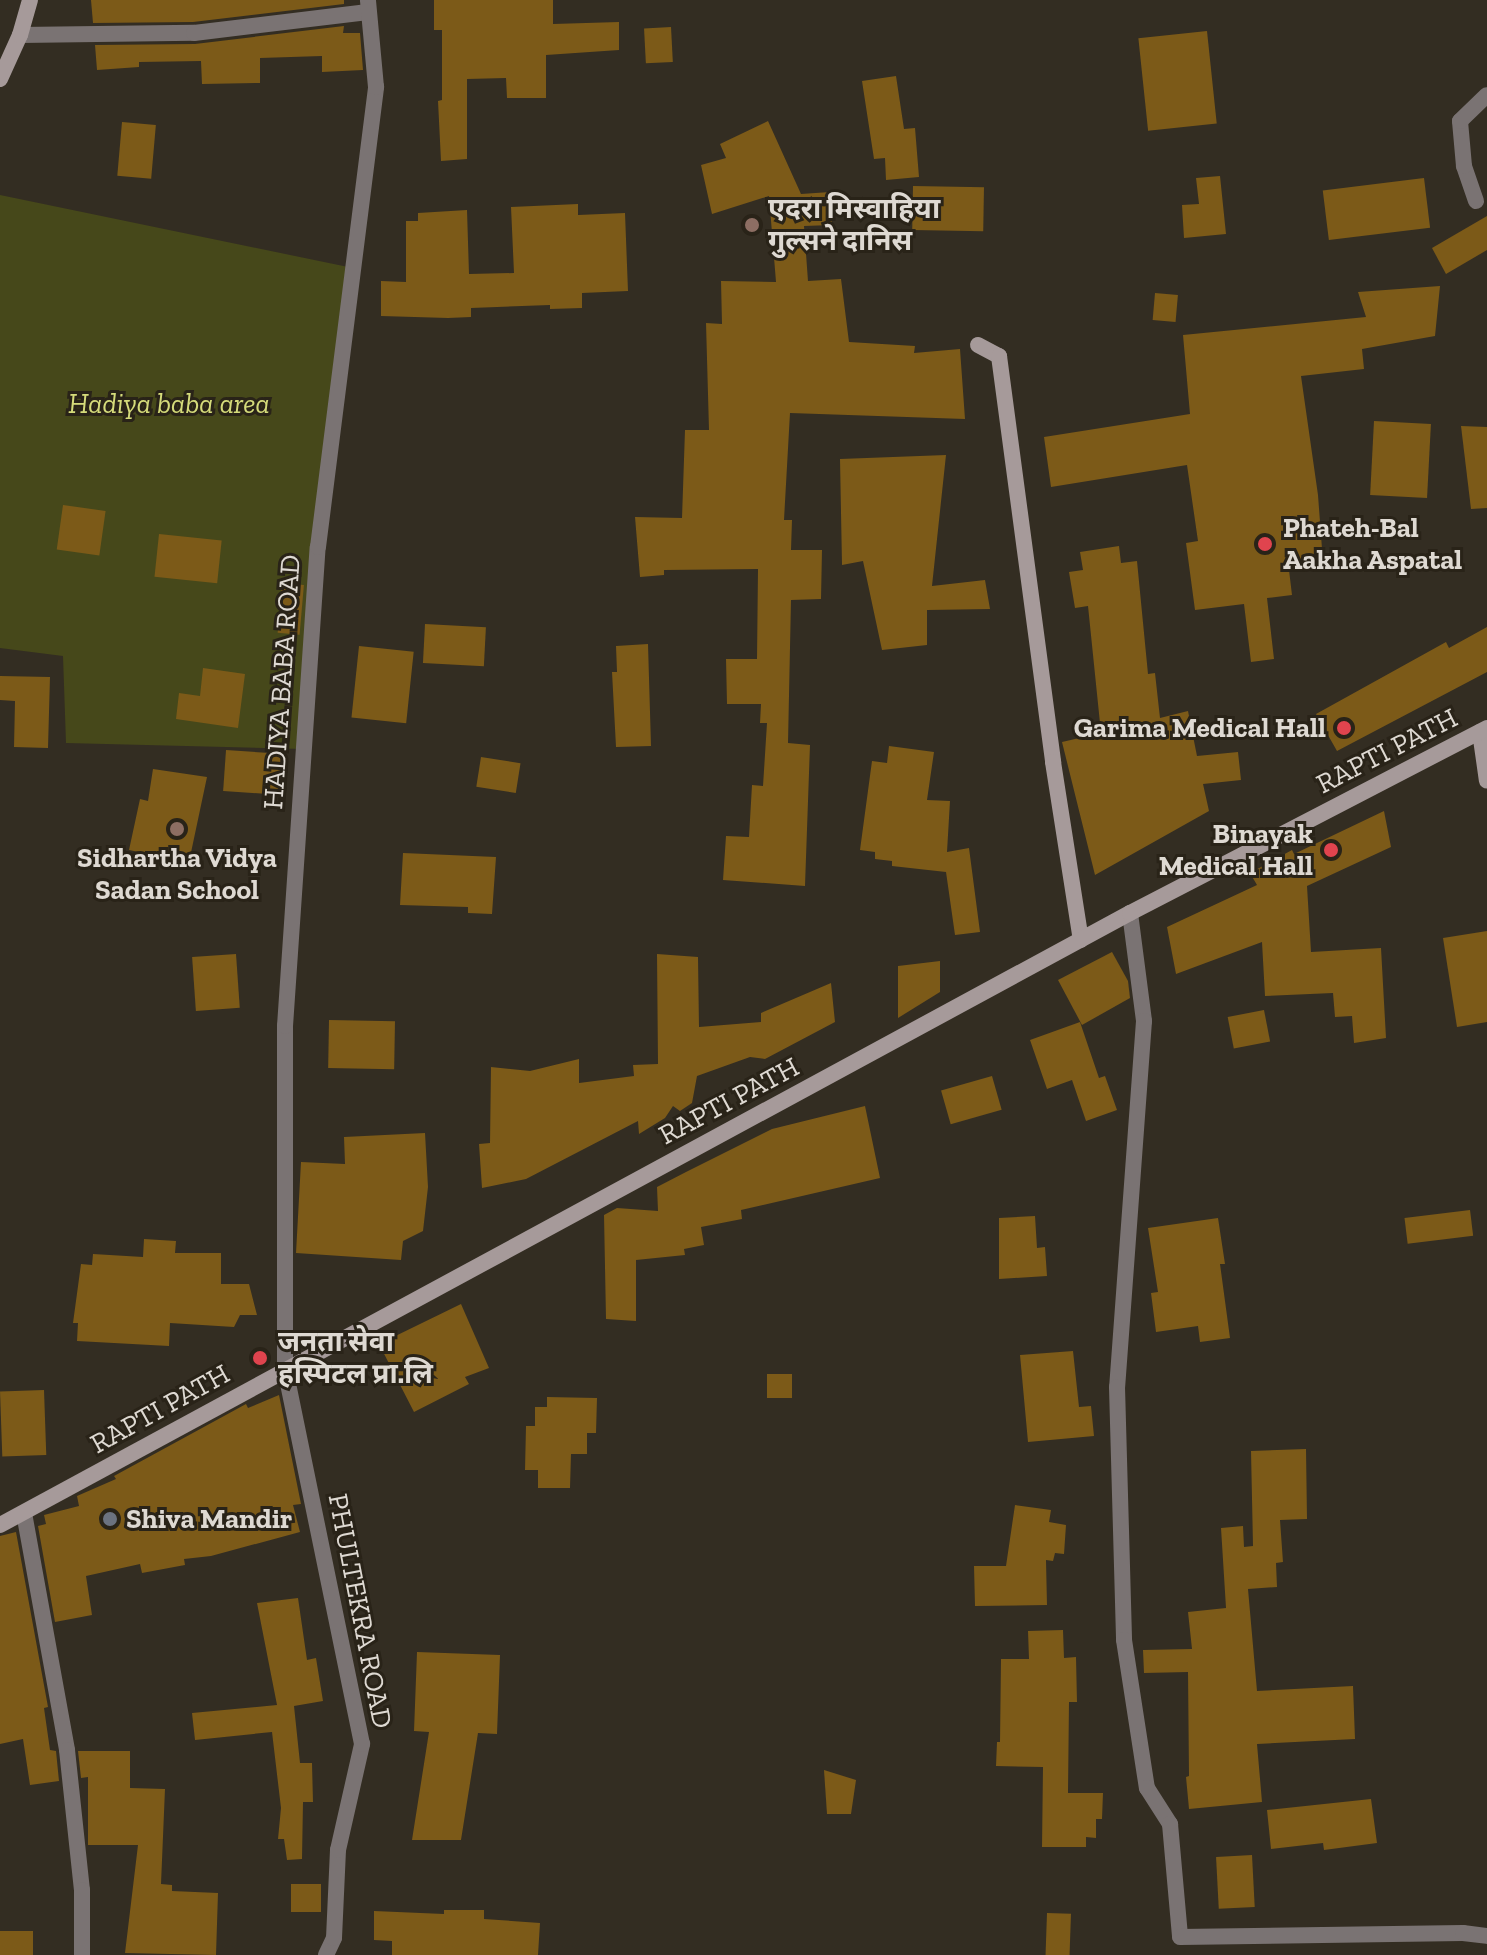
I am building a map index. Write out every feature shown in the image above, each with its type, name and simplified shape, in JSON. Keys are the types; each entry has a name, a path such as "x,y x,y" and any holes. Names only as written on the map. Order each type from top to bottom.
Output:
{"main road":[{"path":"0,79 20,35 30,0"},
{"path":"978,345 999,356 1051,746 1081,940"},
{"path":"1484,730 1487,781"},
{"name":"RAPTI PATH","path":"0,1525 1130,913 1484,730"}],"street":[{"path":"20,35 194,33 368,6"},
{"name":"HADIYA BABA ROAD","path":"285,1370 285,1026 318,547 376,87 368,6"},
{"path":"1476,201 1464,166 1460,121 1487,95"},
{"path":"1130,913 1144,1021 1117,1387 1124,1640 1147,1788 1170,1824 1180,1937 1463,1933 1487,1936"},
{"name":"PHULTEKRA ROAD","path":"285,1370 362,1744 338,1850 334,1938 326,1955"},
{"path":"24,1513 67,1750 82,1890 82,1955"}],"green space":[{"name":"Hadiya baba area","path":"0,195 353,268 304,749 66,743 63,656 0,648"}],"building":[{"path":"91,0 344,0 344,4 193,22 93,23"},
{"path":"434,0 553,0 553,24 619,22 619,50 546,55 546,98 507,98 506,78 467,79 467,159 441,161 438,101 442,100 442,30 434,30"},
{"path":"344,26 343,33 360,33 363,70 322,72 322,56 260,58 260,83 202,84 201,61 139,62 139,67 97,70 95,45 195,44"},
{"path":"671,27 673,62 646,63 644,28"},
{"path":"1207,31 1217,123 1148,131 1138,38"},
{"path":"896,76 904,129 915,128 919,177 886,180 885,158 874,159 862,81"},
{"path":"768,121 801,194 830,192 832,225 804,226 808,281 841,279 849,342 915,346 914,353 960,349 965,419 790,413 784,520 792,520 791,550 822,550 821,599 791,600 788,743 810,745 805,886 723,880 726,836 749,837 752,785 763,786 767,723 760,723 761,704 727,704 726,659 757,659 758,569 664,570 664,575 640,577 635,517 682,518 685,430 709,430 706,323 722,324 721,281 776,282 769,196 712,214 701,165 726,158 720,144"},
{"path":"122,122 156,125 151,179 117,176"},
{"path":"1220,176 1226,234 1184,238 1182,205 1199,204 1196,178"},
{"path":"1424,178 1430,228 1329,240 1323,190"},
{"path":"913,186 984,187 983,231 912,230"},
{"path":"578,204 578,215 625,213 628,291 582,293 582,308 550,309 550,305 471,308 471,317 448,318 381,316 381,281 406,282 406,221 418,221 418,213 467,210 469,274 514,273 511,207"},
{"path":"1487,216 1487,250 1446,274 1432,248"},
{"path":"1440,286 1435,336 1362,349 1364,369 1301,376 1318,495 1323,562 1295,564 1295,569 1289,570 1292,595 1267,598 1274,659 1251,662 1244,604 1195,610 1186,543 1198,541 1187,465 1051,487 1044,437 1190,414 1183,335 1366,317 1358,292"},
{"path":"1155,293 1178,295 1176,322 1153,320"},
{"path":"1374,421 1431,424 1427,498 1370,495"},
{"path":"1461,426 1487,427 1487,508 1471,509"},
{"path":"946,455 932,586 985,580 990,609 927,610 927,645 882,650 863,561 842,565 840,459"},
{"path":"63,505 106,511 99,556 57,550"},
{"path":"159,534 222,541 217,583 155,577"},
{"path":"1119,546 1121,563 1137,561 1148,674 1155,673 1160,718 1188,711 1197,756 1238,752 1241,780 1203,784 1209,811 1095,875 1062,742 1101,733 1088,606 1075,608 1069,572 1083,570 1080,552"},
{"path":"282,583 304,585 300,635 278,633"},
{"path":"425,624 486,627 484,666 423,663"},
{"path":"1487,627 1487,672 1337,751 1316,714 1446,642 1449,648"},
{"path":"648,644 651,746 616,747 612,672 617,672 616,646"},
{"path":"359,646 414,652 406,723 351,718"},
{"path":"203,668 245,674 238,728 176,719 179,693 200,696"},
{"path":"0,676 50,677 48,748 14,747 15,701 0,700"},
{"path":"889,746 934,752 927,800 950,801 947,852 969,848 980,932 955,935 946,872 892,866 892,861 875,859 875,852 860,850 872,761 887,763"},
{"path":"226,750 281,754 278,795 223,791"},
{"path":"481,757 521,763 516,793 476,787"},
{"path":"153,769 207,777 189,862 129,850 140,799 148,801"},
{"path":"1384,811 1391,847 1307,886 1311,952 1381,948 1386,1038 1354,1043 1352,1016 1335,1017 1333,993 1265,996 1262,942 1176,974 1167,927 1257,885 1250,873 1292,850 1294,854"},
{"path":"403,853 496,857 492,914 468,913 468,907 400,905"},
{"path":"1487,931 1487,1022 1457,1027 1443,938"},
{"path":"1112,952 1128,981 1130,998 1082,1025 1058,980"},
{"path":"236,954 240,1008 196,1011 192,957"},
{"path":"657,954 698,957 699,1027 761,1022 761,1013 831,983 835,1022 765,1059 750,1057 697,1076 692,1103 680,1111 673,1106 665,1118 639,1134 638,1121 526,1179 482,1188 479,1144 490,1143 491,1067 530,1071 579,1059 579,1083 634,1076 633,1065 658,1064"},
{"path":"940,961 940,992 898,1018 898,966"},
{"path":"1264,1010 1270,1041 1234,1048 1228,1017"},
{"path":"329,1020 395,1021 394,1069 328,1068"},
{"path":"1080,1022 1099,1078 1105,1076 1117,1110 1086,1121 1072,1080 1047,1089 1030,1040"},
{"path":"992,1076 1002,1110 951,1124 941,1091"},
{"path":"865,1106 880,1178 741,1210 742,1219 701,1227 704,1245 684,1249 685,1255 636,1260 636,1321 606,1319 604,1215 617,1208 658,1211 657,1187 686,1172 772,1129"},
{"path":"425,1133 428,1187 423,1231 403,1241 401,1260 296,1253 301,1162 345,1164 344,1137"},
{"path":"1470,1210 1473,1236 1408,1244 1404,1218"},
{"path":"1035,1216 1037,1248 1045,1247 1047,1276 999,1279 999,1218"},
{"path":"1218,1218 1225,1264 1220,1264 1230,1338 1200,1342 1198,1326 1156,1332 1151,1293 1158,1292 1148,1228"},
{"path":"144,1239 176,1241 175,1253 221,1253 221,1284 249,1284 257,1315 240,1315 234,1327 170,1323 169,1346 77,1341 78,1323 73,1323 81,1264 92,1265 93,1254 143,1257"},
{"path":"461,1304 489,1368 465,1377 469,1384 414,1412 379,1344"},
{"path":"1073,1351 1079,1407 1091,1406 1094,1436 1028,1442 1020,1355"},
{"path":"767,1374 792,1374 792,1398 767,1398"},
{"path":"44,1390 46,1455 2,1456 0,1392"},
{"path":"279,1395 301,1504 293,1505 300,1532 211,1556 184,1559 185,1565 142,1573 140,1564 86,1576 92,1615 55,1622 38,1526 46,1524 44,1515 79,1506 77,1496 116,1479 114,1476 246,1404 248,1408"},
{"path":"547,1397 597,1398 596,1433 587,1433 587,1454 571,1454 570,1488 538,1488 538,1470 525,1470 526,1426 535,1426 535,1407 547,1407"},
{"path":"1306,1449 1307,1519 1280,1520 1283,1562 1276,1563 1277,1587 1248,1589 1257,1691 1353,1686 1355,1739 1257,1744 1262,1802 1189,1809 1186,1777 1189,1776 1188,1672 1144,1673 1143,1650 1192,1649 1188,1612 1226,1608 1221,1528 1243,1526 1244,1547 1253,1546 1251,1451"},
{"path":"1015,1505 1051,1510 1049,1522 1066,1525 1064,1554 1055,1553 1053,1561 1046,1560 1047,1605 975,1606 974,1566 1006,1566"},
{"path":"16,1532 48,1707 44,1708 50,1750 56,1751 59,1781 30,1785 23,1739 0,1744 0,1536"},
{"path":"298,1598 307,1660 316,1658 323,1701 294,1706 300,1763 312,1763 313,1802 303,1802 302,1859 287,1860 284,1839 278,1839 281,1808 272,1732 195,1740 192,1713 277,1705 257,1603"},
{"path":"1063,1630 1064,1658 1076,1657 1077,1702 1069,1702 1068,1793 1103,1793 1102,1819 1096,1819 1096,1838 1086,1837 1086,1847 1042,1847 1043,1767 996,1766 997,1742 1000,1742 1001,1659 1029,1659 1028,1631"},
{"path":"417,1652 500,1655 497,1734 478,1733 461,1840 412,1840 429,1732 414,1731"},
{"path":"78,1751 130,1751 130,1788 165,1789 161,1884 172,1885 172,1891 218,1893 216,1955 125,1953 138,1845 88,1845 88,1777 81,1778"},
{"path":"824,1770 856,1780 851,1814 827,1814"},
{"path":"1371,1799 1377,1843 1324,1850 1323,1843 1271,1849 1267,1810"},
{"path":"1252,1855 1255,1907 1219,1909 1216,1857"},
{"path":"291,1884 321,1884 321,1912 291,1912"},
{"path":"444,1910 484,1910 484,1919 540,1923 538,1955 392,1955 392,1941 374,1940 374,1911 444,1914"},
{"path":"1047,1913 1071,1914 1070,1955 1046,1955"},
{"path":"0,1931 33,1931 33,1955 0,1955"}],"place":[{"name":"एदरा मिस्वाहिया गुल्सने दानिस","path":"752,225"},
{"name":"Phateh-Bal Aakha Aspatal","path":"1265,544"},
{"name":"Garima Medical Hall","path":"1344,728"},
{"name":"Sidhartha Vidya Sadan School","path":"177,829"},
{"name":"Binayak Medical Hall","path":"1331,850"},
{"name":"जनता सेवा हस्पिटल प्रा.लि","path":"260,1358"},
{"name":"Shiva Mandir","path":"110,1519"}]}
